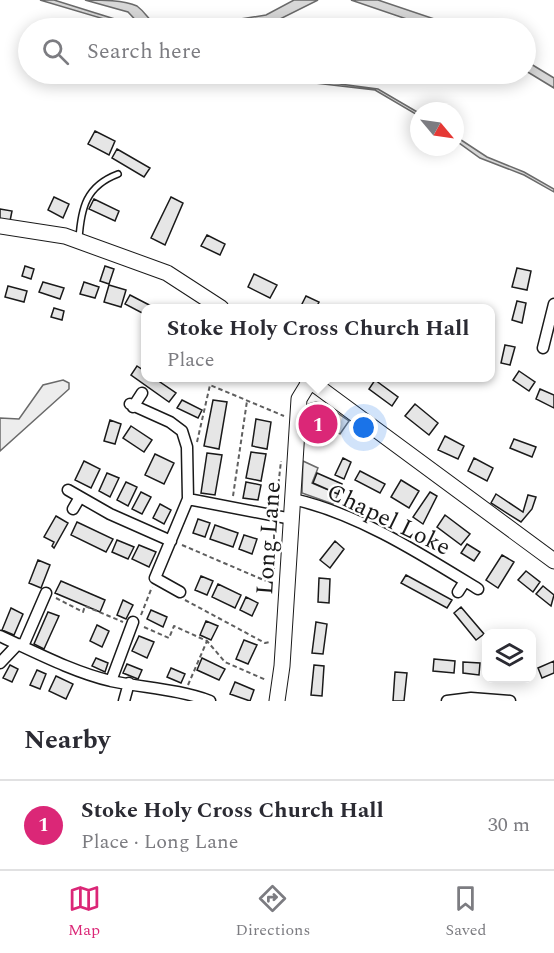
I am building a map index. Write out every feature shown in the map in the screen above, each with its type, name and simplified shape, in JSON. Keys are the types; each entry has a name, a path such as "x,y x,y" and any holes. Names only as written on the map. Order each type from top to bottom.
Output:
{"street":[{"path":"0,226 64,236 168,273 214,304"},
{"path":"543,348 550,335 554,304"},
{"name":"Long Lane","path":"277,701 282,666 299,399 307,382"},
{"path":"312,382 554,561"},
{"path":"142,393 132,406 170,422 183,431 188,447 188,500 155,578 180,592"},
{"path":"68,490 129,524 171,541"},
{"path":"73,509 80,497"},
{"name":"Chapel Loke","path":"292,499 348,518 478,589"},
{"path":"188,500 292,519"},
{"name":"Chapel Loke","path":"458,592 465,581"},
{"path":"0,663 21,645 46,593"},
{"path":"111,681 132,624"},
{"path":"0,636 111,681 184,693 210,701"},
{"path":"124,701 129,683"},
{"path":"447,701 471,698 510,701"}],"lane":[{"path":"78,241 86,200 100,181 118,174"}],"path":[{"path":"188,447 196,447 210,386 286,417"},
{"path":"231,508 247,401"},
{"path":"171,541 274,585"},
{"path":"155,578 138,624 170,638 174,626 207,641 225,662 267,680 272,673"},
{"path":"180,592 187,604 265,643 276,640"},
{"path":"46,593 82,612 85,606 132,624"},
{"path":"184,693 207,641"}],"shaded area":[{"path":"40,0 54,0 111,18 100,18"},
{"path":"85,0 132,4 148,18 134,18 128,12"},
{"path":"294,0 318,0 282,18 247,18 266,15"},
{"path":"351,0 378,0 431,18 404,18"},
{"path":"536,67 554,78 554,88 536,77"},
{"path":"323,84 378,89 410,108 410,111 375,90"},
{"path":"464,142 487,157 524,172 554,189 554,192 524,175 480,158 464,146"},
{"path":"63,380 69,383 69,389 0,451 0,418 19,419 43,385"},
{"path":"316,402 324,404 349,421 340,434 316,416 305,431 303,429 305,411 309,404"},
{"path":"303,461 318,468 312,483 338,494 333,504 302,493"}],"building":[{"path":"95,131 115,141 109,155 88,144"},
{"path":"117,149 150,168 144,177 112,158"},
{"path":"54,197 69,204 63,218 48,210"},
{"path":"171,197 183,203 165,245 151,238"},
{"path":"94,199 119,211 115,221 89,209"},
{"path":"0,209 12,211 10,221 0,219"},
{"path":"207,235 225,244 220,255 201,246"},
{"path":"25,266 34,269 31,279 22,276"},
{"path":"105,266 114,269 109,284 100,281"},
{"path":"517,268 531,271 527,290 512,287"},
{"path":"254,274 277,285 270,298 248,287"},
{"path":"43,282 64,288 60,299 39,292"},
{"path":"84,282 99,287 95,298 80,294"},
{"path":"109,285 126,290 121,307 104,302"},
{"path":"8,286 27,291 24,302 5,297"},
{"path":"130,295 147,304 141,304 141,312 125,304"},
{"path":"306,296 319,302 318,304 302,304"},
{"path":"517,301 526,303 522,323 512,320"},
{"path":"54,308 64,311 62,320 51,317"},
{"path":"505,345 515,347 510,365 501,363"},
{"path":"137,366 141,369 141,382 160,382 176,393 169,402 131,375"},
{"path":"519,371 535,382 529,391 513,380"},
{"path":"374,382 378,382 398,397 392,406 369,389"},
{"path":"540,389 554,395 554,408 536,399"},
{"path":"182,400 202,410 198,418 177,408"},
{"path":"213,400 227,402 219,449 204,446"},
{"path":"415,404 438,423 429,435 405,416"},
{"path":"316,418 337,433 330,442 326,439 323,442 307,430"},
{"path":"256,419 271,422 267,449 252,446"},
{"path":"110,420 121,424 115,444 104,441"},
{"path":"131,426 152,440 144,452 123,438"},
{"path":"445,436 464,446 458,459 438,450"},
{"path":"514,439 536,447 532,457 510,448"},
{"path":"251,452 266,454 261,481 246,478"},
{"path":"207,453 222,455 215,495 201,493"},
{"path":"155,454 174,463 164,484 145,475"},
{"path":"343,458 351,462 344,479 335,475"},
{"path":"474,458 493,468 487,481 468,471"},
{"path":"84,461 100,469 91,488 75,480"},
{"path":"360,471 385,484 380,493 355,480"},
{"path":"107,473 119,478 110,497 99,491"},
{"path":"317,473 342,484 338,494 313,483"},
{"path":"401,480 419,491 409,508 391,497"},
{"path":"126,482 137,487 128,506 117,500"},
{"path":"246,482 261,485 258,500 243,498"},
{"path":"141,492 151,497 142,514 132,509"},
{"path":"430,492 437,496 423,524 413,517"},
{"path":"496,494 523,512 528,495 536,497 532,509 521,522 491,503"},
{"path":"160,504 171,510 164,524 153,518"},
{"path":"445,515 470,534 461,545 437,527"},
{"path":"56,516 68,523 54,548 52,546 54,542 44,537"},
{"path":"198,519 210,523 205,537 193,533"},
{"path":"77,522 113,539 106,552 71,535"},
{"path":"215,525 238,533 233,547 210,539"},
{"path":"244,535 257,539 252,554 239,549"},
{"path":"117,540 134,547 128,559 112,552"},
{"path":"335,541 344,549 330,568 320,560"},
{"path":"467,544 480,552 474,561 461,553"},
{"path":"139,545 156,552 149,567 132,559"},
{"path":"502,555 514,562 498,588 486,580"},
{"path":"38,560 50,565 41,588 29,583"},
{"path":"526,571 540,582 533,592 518,580"},
{"path":"406,575 452,600 447,608 401,583"},
{"path":"201,576 213,581 207,595 195,590"},
{"path":"319,578 330,579 329,603 318,602"},
{"path":"61,581 105,600 100,612 55,593"},
{"path":"218,584 241,595 235,608 212,597"},
{"path":"543,586 554,595 551,606 536,594"},
{"path":"246,597 258,603 252,616 240,610"},
{"path":"123,600 133,605 126,619 117,615"},
{"path":"461,607 482,632 482,636 476,640 454,613"},
{"path":"11,608 23,614 14,635 2,630"},
{"path":"151,610 167,617 163,627 147,619"},
{"path":"48,612 59,616 44,649 34,644"},
{"path":"206,621 218,626 211,640 200,635"},
{"path":"316,622 327,624 323,654 312,653"},
{"path":"97,625 109,631 102,647 90,641"},
{"path":"139,636 154,642 147,658 132,651"},
{"path":"244,640 257,645 248,664 236,659"},
{"path":"96,658 108,663 105,672 92,666"},
{"path":"202,658 225,669 219,680 197,670"},
{"path":"434,659 455,661 454,673 433,671"},
{"path":"554,661 554,673 542,678 538,668"},
{"path":"463,662 480,663 479,675 463,673"},
{"path":"127,664 142,670 138,679 123,673"},
{"path":"10,665 18,669 12,682 3,678"},
{"path":"314,665 324,666 322,696 311,695"},
{"path":"171,668 185,674 181,683 167,677"},
{"path":"37,670 46,674 40,689 30,685"},
{"path":"395,672 407,673 404,701 393,701"},
{"path":"56,676 73,684 66,699 49,691"},
{"path":"235,682 254,690 250,701 230,694"}],"place":[{"name":"Stoke Holy Cross Church Hall","path":"318,424"}]}
